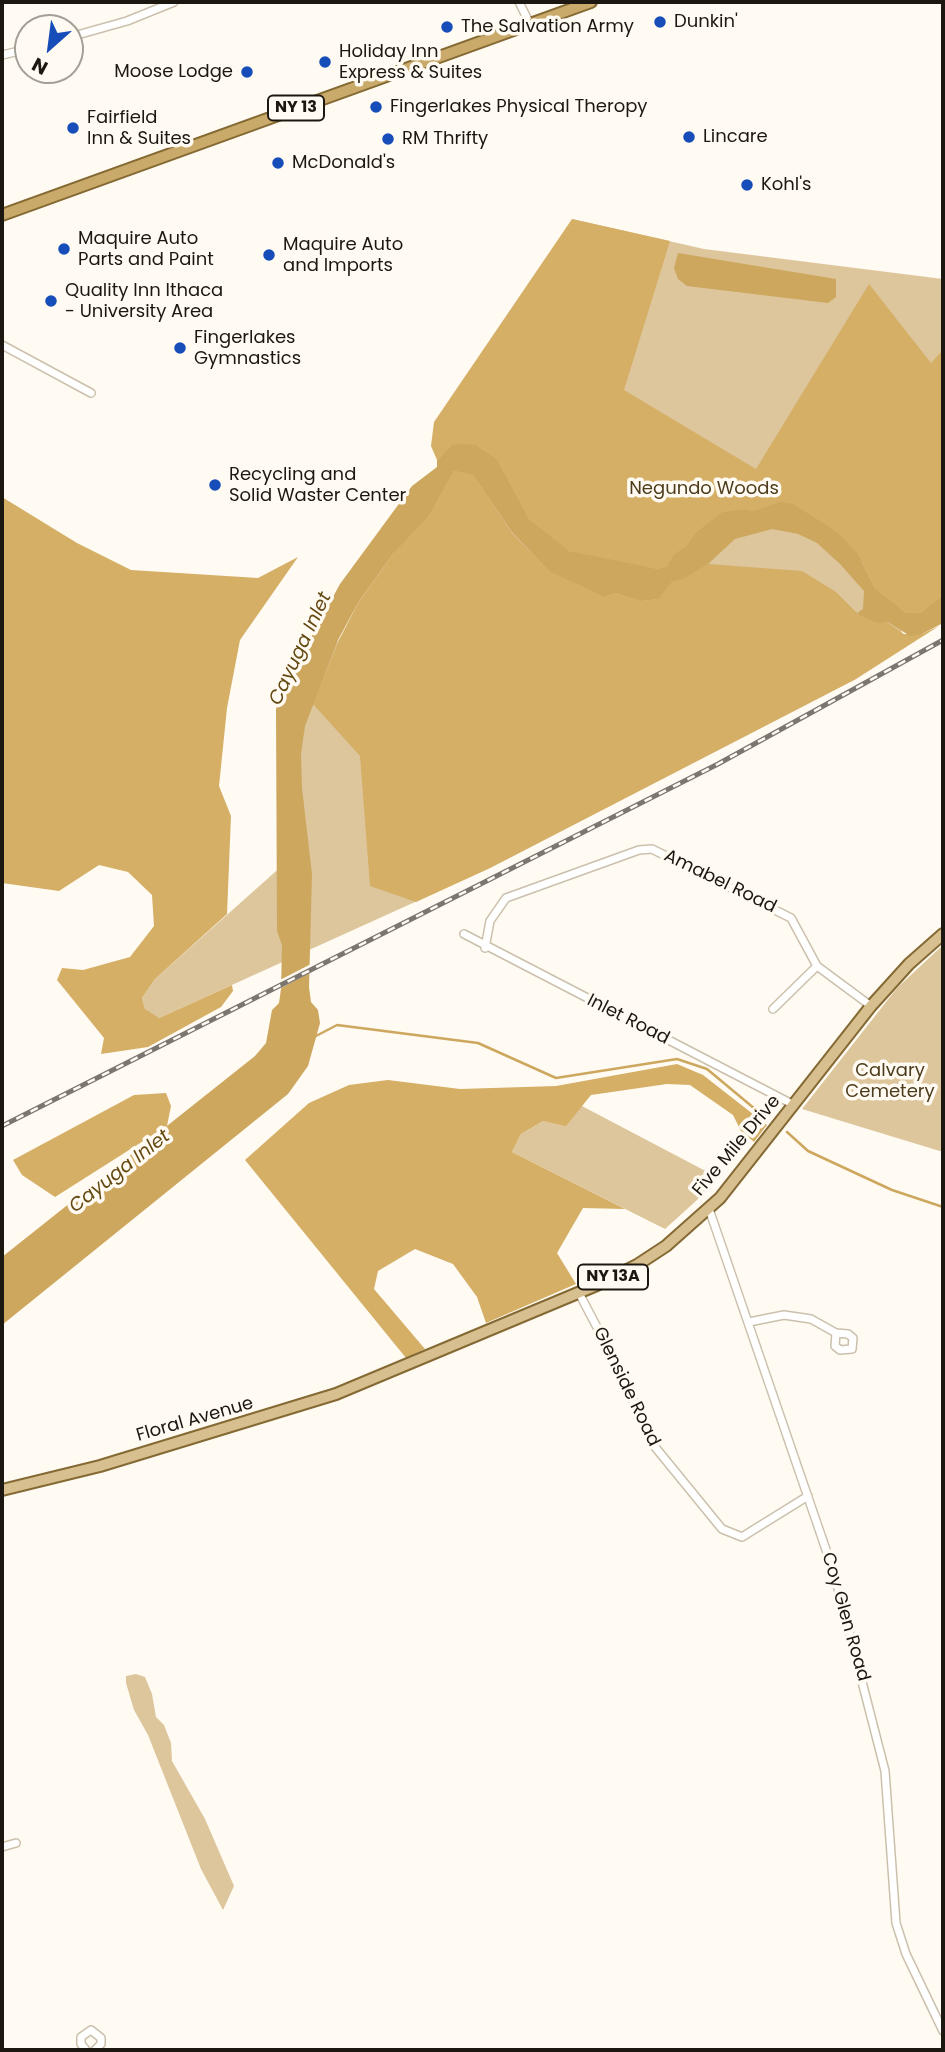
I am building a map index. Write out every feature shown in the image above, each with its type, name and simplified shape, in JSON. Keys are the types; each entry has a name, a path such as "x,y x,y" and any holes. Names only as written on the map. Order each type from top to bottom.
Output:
{"highway":[{"name":"NY 13","path":"2,215 591,2"}],"main road":[{"name":"Five Mile Drive","path":"395,1372 579,1293 637,1265 666,1246 709,1209 871,1006 909,964 943,934"},
{"name":"Floral Avenue","path":"2,1490 79,1472 263,1418 395,1372"}],"street":[{"path":"84,33 127,21 174,2"},
{"path":"519,2 530,24"},
{"path":"2,345 92,393"},
{"name":"Amabel Road","path":"485,948 490,921 506,898 639,850 652,849 791,918 817,966 871,1006"},
{"name":"Inlet Road","path":"464,934 485,948 794,1105"},
{"path":"773,1009 817,966"},
{"name":"Coy Glen Road","path":"709,1209 808,1496 855,1649 885,1771 896,1923 906,1954 943,2031"},
{"name":"Glenside Road","path":"579,1293 621,1373 651,1442 722,1529 742,1537 808,1496"},
{"path":"749,1322 764,1318 799,1316 820,1323 836,1333"},
{"path":"2,1847 16,1843"},
{"path":"83,2049 83,2034 94,2031 102,2041 95,2050"}],"green space":[{"name":"Negundo Woods","path":"572,219 704,249 943,279 943,583 873,665 856,679 490,868 159,1018 152,1015 145,1009 142,998 155,979 293,856 289,719 455,455"},
{"path":"572,219 670,241 624,390 756,469 869,284 931,363 943,350 943,596 934,605 922,612 906,613 875,588 862,562 774,505 754,511 742,509 722,512 696,532 686,546 674,554 667,566 657,569 632,566 569,551 562,546 529,519 497,459 476,445 452,446 437,460 431,446 434,422"},
{"path":"454,471 473,475 512,533 550,572 604,597 615,593 641,601 659,599 672,582 684,579 708,564 802,571 836,592 860,616 879,624 887,622 904,634 922,634 939,626 856,679 490,868 416,902 370,886 360,756 313,704 339,640 358,603 393,554 429,516"},
{"path":"2,497 77,543 131,570 258,578 298,557 240,640 227,708 219,786 231,816 227,914 155,979 142,998 145,1009 159,1018 232,985 233,991 221,1007 148,1047 101,1054 104,1038 57,980 62,968 83,970 130,957 154,926 152,895 128,872 99,865 59,891 2,883"},
{"name":"Calvary Cemetery","path":"943,945 943,1152 802,1109 897,988"},
{"path":"677,1064 703,1075 767,1125 754,1142 741,1131 733,1115 690,1085 667,1084 591,1095 566,1126 543,1121 521,1134 512,1152 625,1209 583,1208 557,1253 576,1284 486,1323 477,1297 453,1264 415,1249 378,1271 374,1289 425,1349 406,1358 245,1160 309,1103 349,1085 388,1080 460,1089 556,1086"},
{"path":"166,1093 171,1106 167,1126 55,1197 22,1175 13,1160 134,1095"},
{"path":"580,1105 717,1177 697,1200 665,1229 512,1152 521,1134 543,1121 566,1125"},
{"path":"136,1674 145,1677 152,1694 156,1717 164,1725 171,1743 172,1761 205,1819 234,1886 223,1910 201,1869 148,1735 134,1710 126,1676"}],"water":[{"path":"678,253 836,279 836,297 828,303 687,286 678,279 674,268"},
{"name":"Cayuga Inlet","path":"452,445 476,445 497,459 529,519 569,551 657,569 667,566 674,554 686,546 696,532 722,512 742,509 754,511 780,502 793,504 837,532 857,553 875,588 906,613 922,612 943,596 943,623 922,634 910,636 888,622 879,624 860,616 857,613 863,609 864,591 840,564 817,543 798,534 772,529 735,539 708,564 684,579 672,582 659,599 641,601 615,593 604,597 550,572 512,532 473,475 454,471 429,516 393,554 358,603 338,640 305,726 301,754 302,788 312,874 309,987 311,1002 318,1010 320,1023 308,1066 288,1094 2,1325 2,1257 255,1056 266,1043 272,1010 279,1003 281,989 282,945 277,931 276,709 283,688 340,584 412,486 437,467 437,460"}],"pier":[{"path":"311,964 311,972 281,988 280,980"}],"waterway":[{"path":"316,1036 337,1025 478,1043 556,1078 677,1059 707,1069 767,1119"},
{"path":"787,1132 808,1151 892,1190 943,1207"}],"railway":[{"path":"2,1126 718,764 943,640"}],"place":[{"name":"Dunkin'","path":"660,22"},
{"name":"The Salvation Army","path":"447,27"},
{"name":"Holiday Inn Express & Suites","path":"325,62"},
{"name":"Moose Lodge","path":"247,72"},
{"name":"Fingerlakes Physical Theropy","path":"376,107"},
{"name":"Fairfield Inn & Suites","path":"73,128"},
{"name":"Lincare","path":"689,137"},
{"name":"RM Thrifty","path":"388,139"},
{"name":"McDonald's","path":"278,163"},
{"name":"Kohl's","path":"747,185"},
{"name":"Maquire Auto Parts and Paint","path":"64,249"},
{"name":"Maquire Auto and Imports","path":"269,255"},
{"name":"Quality Inn Ithaca - University Area","path":"51,301"},
{"name":"Fingerlakes Gymnastics","path":"180,348"},
{"name":"Recycling and Solid Waster Center","path":"215,485"}]}
